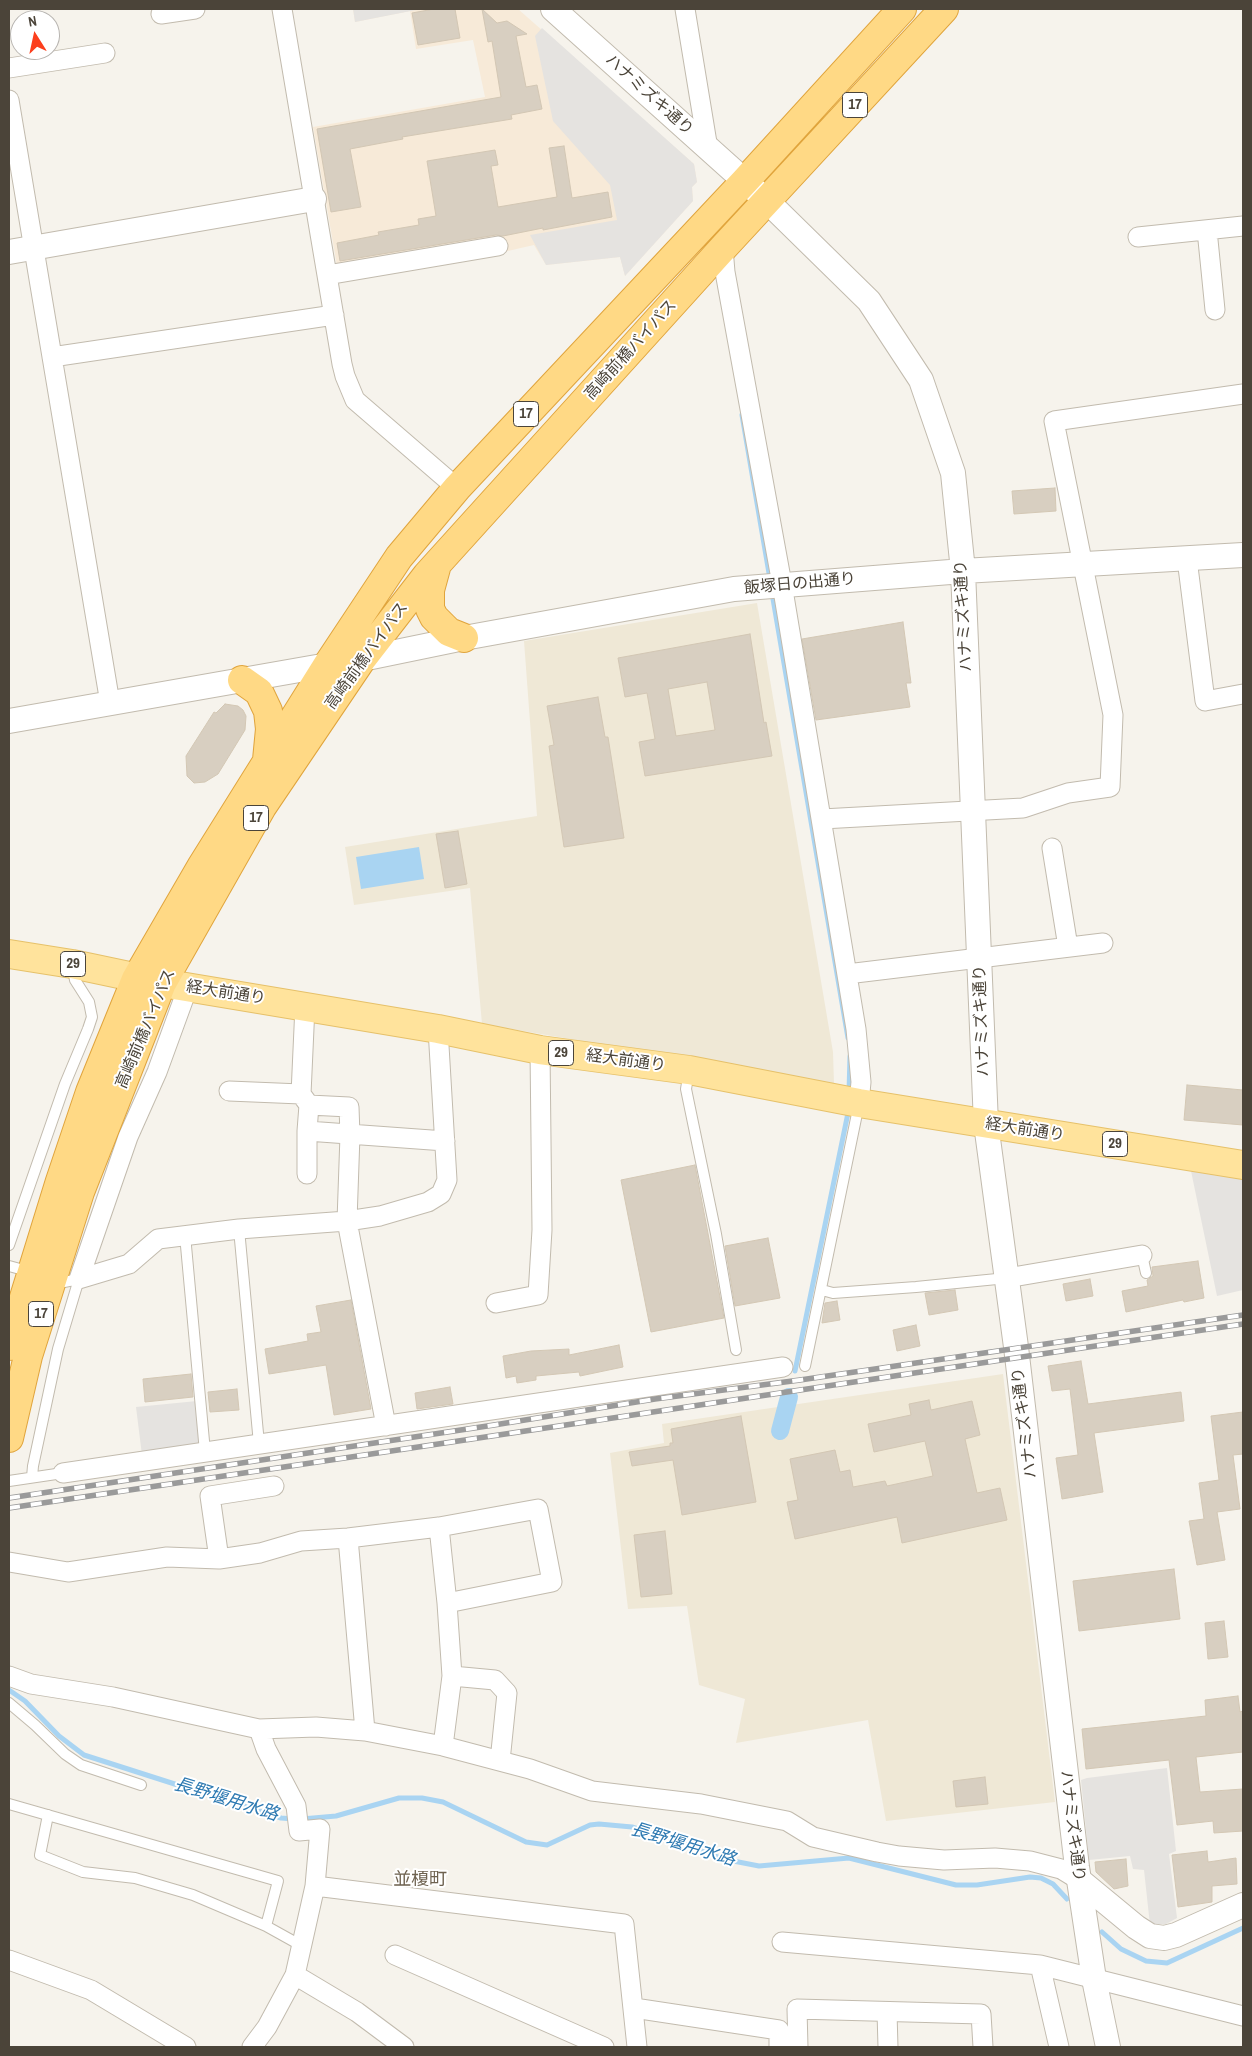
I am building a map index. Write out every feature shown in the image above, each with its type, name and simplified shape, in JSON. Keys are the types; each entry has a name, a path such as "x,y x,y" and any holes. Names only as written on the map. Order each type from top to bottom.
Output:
{"highway":[{"name":"高崎前橋バイパス","path":"9,1438 28,1356 80,1192 162,983 201,867 328,664 399,557 457,488 745,181 902,9"},
{"name":"高崎前橋バイパス","path":"9,1346 60,1181 90,1092 162,983 262,807 362,659 438,564 723,248 944,9"},
{"path":"438,564 430,590 430,609 434,617 449,632 464,638"},
{"path":"242,680 258,692 268,710 270,729 266,764"}],"main road":[{"name":"経大前通り","path":"9,954 72,964 162,983 438,1029 540,1050 689,1070 859,1103 1243,1165"}],"street":[{"path":"161,14 195,9"},
{"path":"282,9 342,364 355,400 457,488"},
{"name":"ハナミズキ通り","path":"553,9 767,201 869,301 921,380 953,473 963,571 986,1124 1007,1278 1082,1900 1094,1979 1108,2047"},
{"path":"685,9 708,149"},
{"path":"9,68 105,53"},
{"path":"9,100 110,704"},
{"path":"9,252 314,199"},
{"path":"1138,237 1243,226"},
{"path":"1206,230 1215,310"},
{"path":"327,275 498,246"},
{"path":"723,248 725,272 782,584 847,974 857,1038 861,1082 859,1103"},
{"path":"52,357 334,316"},
{"path":"822,820 1023,808 1068,793 1110,787 1113,715 1054,421 1243,394"},
{"name":"飯塚日の出通り","path":"9,721 362,659 464,638 734,589 963,571 1243,555"},
{"path":"1186,559 1204,701 1243,694"},
{"path":"1052,848 1068,947"},
{"path":"847,974 1103,943"},
{"path":"72,1280 128,1137 157,1072 162,983"},
{"path":"306,1006 305,1100 307,1174"},
{"path":"72,1280 129,1264 158,1239 238,1229 380,1216 428,1202 441,1194 447,1180 438,1029"},
{"path":"496,1303 538,1295 542,1230 540,1050"},
{"path":"229,1091 349,1107 347,1220 386,1426"},
{"path":"307,1131 445,1141"},
{"path":"1007,1278 1144,1264"},
{"path":"63,1473 783,1367"},
{"path":"219,1558 210,1496 274,1486"},
{"path":"9,1562 68,1572 167,1557 219,1558 260,1553 301,1541 348,1538 438,1527 538,1509 552,1582 447,1603"},
{"path":"438,1527 447,1603 452,1676 443,1746"},
{"path":"348,1538 365,1731"},
{"path":"9,1676 31,1684 113,1697 258,1729 316,1728 365,1731 443,1746 530,1769 592,1791 701,1804 787,1821 813,1837 876,1852 944,1860 995,1858 1030,1861 1061,1869 1082,1900 1150,1936 1164,1938 1176,1935 1243,1905"},
{"path":"452,1676 495,1680 507,1693 500,1761"},
{"path":"252,2047 267,2027 295,1975 315,1886 320,1829 298,1820 258,1729"},
{"path":"315,1886 624,1924 637,2047"},
{"path":"782,1942 1040,1965 1243,2016"},
{"path":"395,1955 604,2047"},
{"path":"9,1960 91,1990 186,2047"},
{"path":"1040,1965 1060,2047"},
{"path":"295,1975 357,2012 404,2047"},
{"path":"634,2008 779,2030 779,2047"},
{"path":"798,2047 797,2009 981,2014 983,2047"},
{"path":"887,2012 888,2047"}],"lane":[{"path":"9,1245 62,1093 92,1016 89,1002 75,980 72,964"},
{"path":"689,1070 686,1089 716,1234 736,1350"},
{"path":"805,1366 859,1103"},
{"path":"238,1229 259,1444"},
{"path":"185,1235 205,1452"},
{"path":"9,1266 20,1269"},
{"path":"822,1290 833,1292 916,1287 1007,1278"},
{"path":"32,1477 72,1280"},
{"path":"9,1481 63,1473"},
{"path":"9,1703 65,1754 81,1765 141,1785"},
{"path":"9,1804 278,1881 266,1926"},
{"path":"48,1815 40,1854 83,1872 135,1878 193,1895 266,1926 302,1946"}],"shaded area":[{"path":"353,9 518,9 694,164 697,182 692,187 693,201 625,276 620,257 546,265 534,245 499,253 337,266 313,127 485,97 473,40 416,49 410,11 355,22"},
{"path":"353,9 421,9 355,22"},
{"path":"542,28 694,164 697,182 692,187 693,201 625,276 620,257 546,265 530,235 617,220 610,185 553,121 535,36"},
{"path":"757,603 833,1052 834,1084 482,1024 470,888 354,905 345,847 537,816 524,641"},
{"path":"1191,1171 1243,1179 1243,1290 1217,1296"},
{"path":"1003,1374 1055,1802 886,1821 868,1720 736,1743 745,1699 699,1685 687,1606 628,1609 610,1453 664,1443 662,1424"},
{"path":"197,1401 201,1446 142,1455 136,1407"},
{"path":"1167,1768 1176,1851 1169,1854 1177,1918 1166,1924 1150,1925 1144,1870 1133,1869 1130,1856 1089,1860 1081,1780"}],"water":[{"path":"419,847 424,879 361,889 356,857"}],"building":[{"path":"434,9 455,9 460,38 418,45 412,13"},
{"path":"482,9 497,23 507,21 527,34 516,36 526,87 537,85 542,109 511,115 512,119 402,137 403,139 350,149 361,207 331,212 317,129 501,97 492,41 488,42"},
{"path":"564,146 572,198 608,192 612,217 543,230 543,228 503,236 496,235 340,261 337,243 379,235 378,232 419,225 418,219 436,216 427,161 495,150 498,165 491,166 498,207 557,197 549,148"},
{"path":"1055,488 1056,511 1014,514 1012,491"},
{"path":"903,622 911,683 906,683 910,707 816,720 802,639"},
{"path":"750,634 764,723 766,722 772,756 645,776 639,742 655,739 647,693 625,697 618,658","holes":["707,682 715,730 676,736 668,689"]},
{"path":"598,697 605,737 608,737 624,838 564,847 549,746 554,745 547,706"},
{"path":"225,704 238,706 243,710 246,716 245,730 218,774 205,782 194,783 187,776 186,756 214,712 216,713"},
{"path":"458,831 467,884 445,888 436,834"},
{"path":"1187,1085 1243,1090 1243,1125 1184,1120"},
{"path":"695,1165 724,1318 651,1332 621,1180"},
{"path":"768,1238 780,1298 735,1306 725,1246"},
{"path":"1198,1261 1204,1298 1184,1302 1183,1300 1126,1312 1122,1291 1148,1286 1147,1280 1153,1276 1152,1267"},
{"path":"1090,1279 1093,1296 1066,1301 1063,1284"},
{"path":"955,1290 958,1310 929,1315 925,1293"},
{"path":"351,1300 371,1409 334,1415 326,1365 269,1374 265,1349 308,1341 307,1334 321,1332 316,1306"},
{"path":"837,1301 840,1320 822,1323 825,1303"},
{"path":"916,1325 920,1346 897,1351 893,1330"},
{"path":"619,1345 623,1367 580,1376 579,1372 536,1376 536,1380 517,1383 516,1376 506,1378 503,1356 531,1351 569,1349 569,1355"},
{"path":"1081,1361 1088,1404 1181,1392 1184,1421 1094,1433 1103,1492 1062,1499 1056,1458 1078,1455 1070,1389 1052,1391 1048,1366"},
{"path":"191,1374 193,1397 145,1402 143,1379"},
{"path":"450,1387 453,1404 417,1409 415,1393"},
{"path":"237,1389 239,1410 210,1412 208,1392"},
{"path":"929,1400 931,1410 972,1401 980,1435 965,1439 977,1493 1000,1488 1007,1520 902,1543 897,1517 795,1539 787,1502 798,1500 790,1459 835,1450 840,1472 850,1470 853,1487 885,1481 887,1486 933,1476 925,1441 874,1452 868,1424 911,1415 909,1404"},
{"path":"1243,1412 1243,1454 1233,1455 1240,1509 1217,1512 1225,1560 1197,1565 1189,1521 1204,1519 1199,1483 1219,1480 1211,1416"},
{"path":"741,1416 756,1502 682,1515 673,1460 632,1466 629,1452 670,1446 670,1443 673,1443 671,1429"},
{"path":"665,1531 672,1594 641,1597 634,1535"},
{"path":"1174,1569 1180,1619 1079,1631 1073,1581"},
{"path":"1224,1621 1228,1657 1208,1659 1205,1623"},
{"path":"1238,1696 1240,1712 1243,1711 1243,1752 1196,1757 1200,1792 1243,1789 1243,1831 1214,1833 1213,1821 1177,1825 1169,1760 1086,1769 1082,1729 1206,1716 1205,1700"},
{"path":"985,1777 988,1804 956,1807 953,1781"},
{"path":"1207,1851 1208,1862 1236,1858 1237,1884 1212,1886 1212,1902 1178,1907 1172,1855"},
{"path":"1126,1859 1128,1886 1114,1889 1096,1872 1095,1862"}],"waterway":[{"path":"742,415 770,579"},
{"path":"772,593 848,1038"},
{"path":"849,1092 850,1056"},
{"path":"795,1371 849,1108"},
{"path":"780,1431 789,1397"},
{"name":"長野堰用水路","path":"9,1690 25,1701 59,1736 84,1755 281,1818 294,1819"},
{"name":"長野堰用水路","path":"302,1819 336,1816 399,1798 422,1798 443,1802 526,1842 547,1845 590,1825 632,1827 677,1841 723,1859 759,1866 849,1858 956,1885 977,1885 1030,1877 1041,1878 1053,1884 1067,1899"},
{"name":"長野堰用水路","path":"1102,1932 1121,1949 1146,1961 1167,1963 1243,1928"}],"railway":[{"path":"9,1498 655,1399 800,1380 1243,1315"},
{"path":"9,1508 1243,1324"}],"district":[{"name":"並榎町","path":"420,1880"}]}
